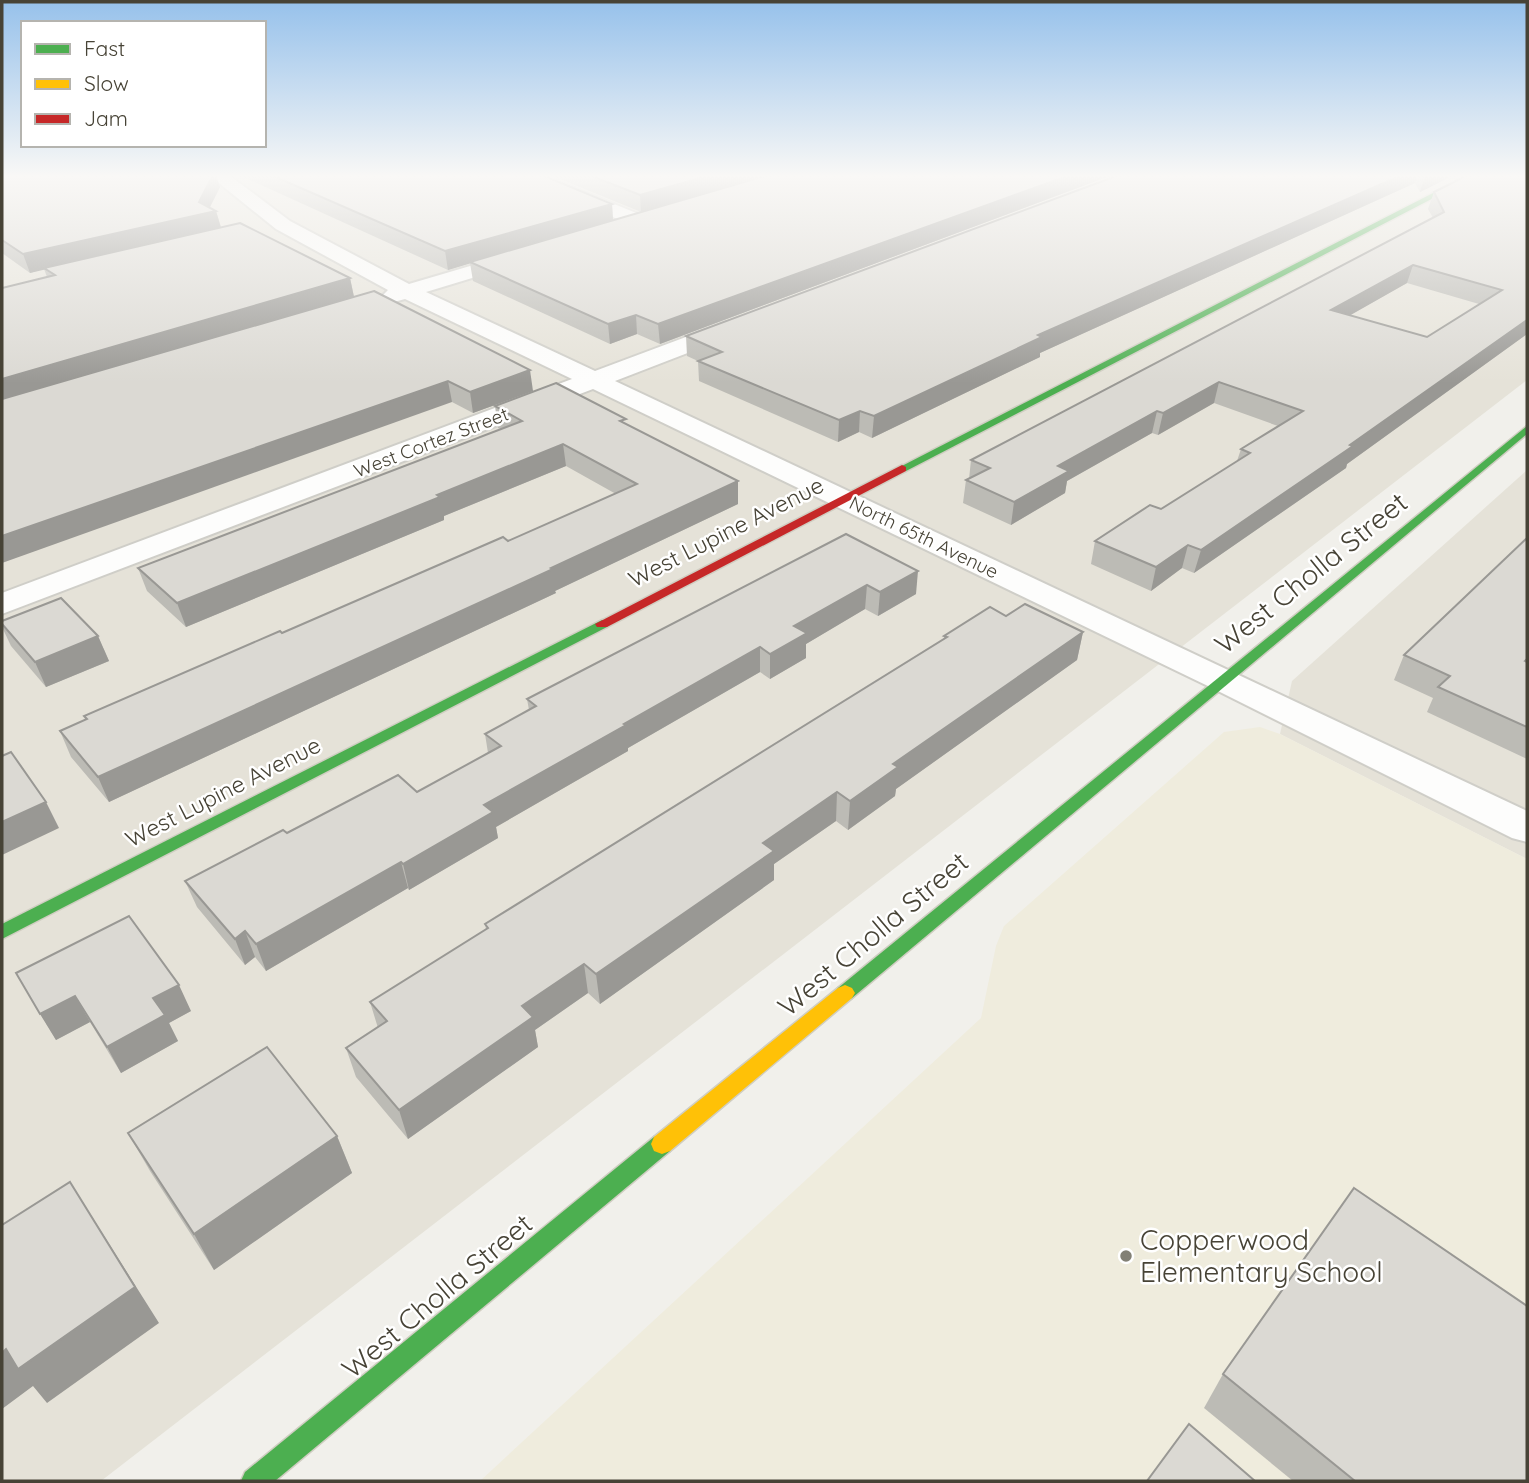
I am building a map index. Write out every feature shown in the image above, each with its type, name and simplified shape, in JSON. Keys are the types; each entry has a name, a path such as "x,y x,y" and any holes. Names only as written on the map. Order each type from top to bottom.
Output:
{"street":[{"name":"North 65th Avenue","path":"300,244 392,295 594,380 1223,679 1527,828"},
{"name":"West Lupine Avenue","path":"2,932 1338,244"},
{"path":"392,295 536,252"},
{"name":"West Cortez Street","path":"2,604 762,317"},
{"name":"West Cholla Street","path":"254,1481 1527,429"}],"shaded area":[{"path":"2,244 1527,244 1527,380 101,1481 2,1481"},
{"path":"1527,470 1527,859 1280,734 1292,681"},
{"name":"Copperwood Elementary School","path":"1260,727 1280,734 1527,859 1527,1481 480,1481 981,1018 996,946 1004,926 1224,732"}],"building":[{"path":"8,244 67,244 23,254"},
{"path":"148,244 282,244 350,278 2,379 2,288 55,275 44,268"},
{"path":"429,244 469,244 445,251"},
{"path":"531,244 879,244 658,324 636,315 608,324 470,262"},
{"path":"933,244 1245,244 1038,335 1042,337 874,416 860,411 839,420 698,361 722,352 686,336"},
{"path":"1383,244 1527,244 1527,320 1350,445 1353,446 1201,550 1188,545 1156,567 1095,541 1150,505 1161,509 1250,453 1241,449 1303,411 1219,382 1163,413 1157,411 1058,466 1069,471 1014,502 966,480 990,468 971,460","holes":["1413,265 1502,290 1427,337 1331,310"]},
{"path":"374,291 530,370 470,392 448,381 2,536 2,399"},
{"path":"556,383 626,419 620,421 738,481 551,568 553,569 98,777 60,731 87,719 84,716 280,631 282,633 503,537 508,541 637,484 563,444 437,495 440,497 177,603 138,568 522,421 495,406"},
{"path":"846,534 918,571 880,592 867,585 794,626 807,633 770,654 760,647 484,805 493,812 256,944 245,931 235,939 185,881 283,830 287,833 398,775 417,792 501,746 485,734 536,706 527,699"},
{"path":"1527,538 1527,727 1438,687 1450,676 1404,655"},
{"path":"61,598 98,636 35,662 2,621"},
{"path":"1025,604 1083,632 893,764 898,767 850,801 837,792 763,843 774,851 596,974 584,964 522,1006 533,1017 399,1110 346,1048 387,1021 370,1002 488,928 485,924 947,637 944,636 990,607 1006,616"},
{"path":"11,752 46,802 2,822 2,756"},
{"path":"129,916 179,985 153,998 165,1015 107,1047 75,996 40,1014 16,973"},
{"path":"267,1047 337,1136 194,1234 128,1133"},
{"path":"70,1182 135,1287 18,1369 6,1349 2,1353 2,1225"},
{"path":"1354,1188 1527,1306 1527,1481 1355,1481 1223,1374"},
{"path":"1189,1424 1255,1481 1147,1481"}],"traffic: fast":[{"path":"902,469 1339,244"},
{"path":"845,993 1527,429"},
{"path":"2,932 602,624"},
{"path":"254,1481 662,1144"}],"traffic: slow":[{"path":"662,1144 845,993"}],"traffic: jam":[{"path":"602,624 902,469"}],"place":[{"name":"Copperwood Elementary School","path":"1126,1256"}]}
